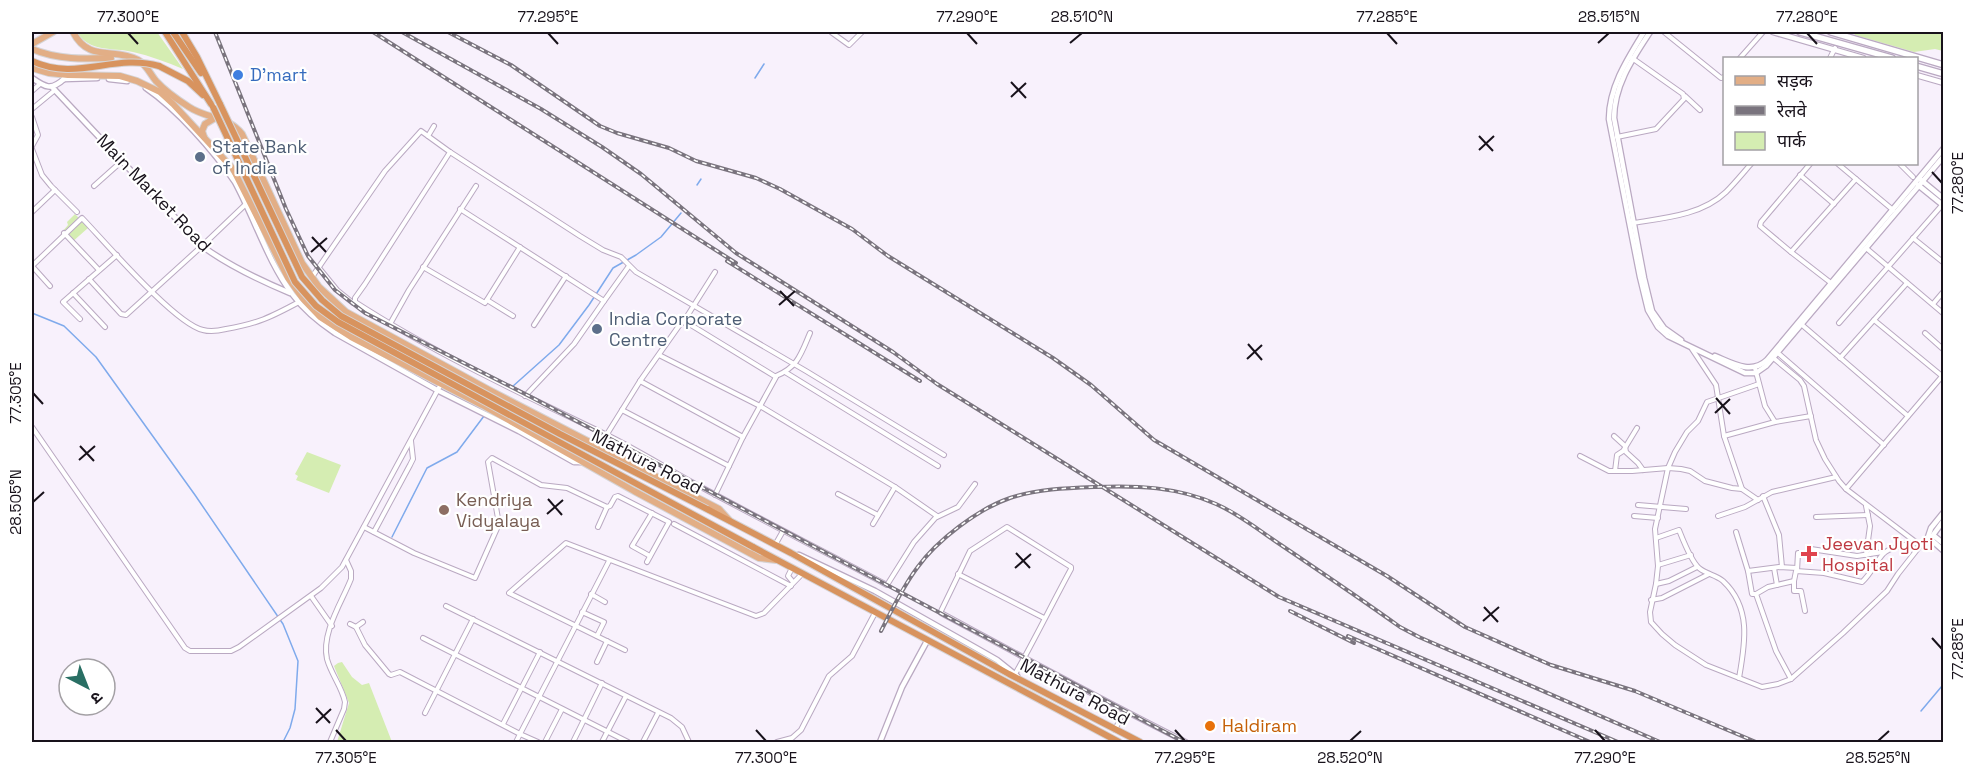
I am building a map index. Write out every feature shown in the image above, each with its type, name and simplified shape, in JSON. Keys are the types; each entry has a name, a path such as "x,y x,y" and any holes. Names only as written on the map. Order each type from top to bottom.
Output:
{"highway":[{"path":"165,32 211,104"},
{"path":"173,32 216,95"},
{"name":"Mathura Road","path":"182,32 216,95 302,277 334,311 550,429 791,553 1024,682 1140,742"},
{"name":"Mathura Road","path":"32,61 49,67 65,69 91,68 125,62 153,64 188,81 211,104 295,282 316,306 347,327 778,561 1119,742"}],"main road":[{"path":"53,32 32,48 50,56 73,59 124,57"},
{"path":"73,32 89,50 124,57"},
{"path":"1800,32 1889,57"},
{"path":"1831,32 1917,57"},
{"name":"Mathura Road","path":"124,57 136,59 142,63 156,81 190,108 229,122 240,131 302,263 319,287 346,312 500,396 719,509 730,521"},
{"path":"1918,57 1944,65"},
{"path":"1918,66 1944,74"},
{"name":"Mathura Road","path":"32,68 66,77 120,76 145,84 167,98 233,169 300,299 320,317 404,368 439,387 460,394 487,411 759,558 778,561"},
{"path":"205,140 202,131 205,124 212,118 220,118"},
{"path":"233,169 253,158"},
{"path":"404,368 416,351"},
{"path":"460,394 470,380"}],"street":[{"path":"831,32 849,45 862,32"},
{"path":"1632,223 1609,119 1609,109 1612,92 1644,32"},
{"path":"1650,32 1631,57 1623,76 1615,103 1614,118 1640,277 1648,310 1665,332 1744,373 1756,370 1778,353 1831,283 1918,181 1944,156"},
{"path":"1664,32 1723,78"},
{"path":"1741,57 1763,32"},
{"path":"1773,32 1859,57"},
{"path":"1830,57 1838,42"},
{"path":"1631,57 1700,110"},
{"path":"1918,75 1944,83"},
{"path":"32,109 66,77 122,80 147,88 182,120 236,182 277,268 292,293"},
{"path":"32,78 54,89"},
{"path":"32,91 40,84"},
{"name":"Main Market Road","path":"54,89 202,246 219,258 300,299"},
{"path":"1617,137 1656,129 1684,99 1684,96"},
{"path":"32,117 38,135 32,148 33,155 42,174 76,212"},
{"path":"428,136 434,126"},
{"path":"312,277 385,171 418,132 422,131 450,152 580,236 944,455"},
{"path":"1772,357 1944,148"},
{"path":"355,302 450,152"},
{"path":"94,186 122,161"},
{"path":"1632,223 1682,214 1711,203 1726,192 1750,165"},
{"path":"1809,165 1760,224 1761,228 1831,283"},
{"path":"1839,165 1893,210"},
{"path":"1839,323 1943,203 1901,165"},
{"path":"1800,175 1834,204"},
{"path":"1791,252 1856,179"},
{"path":"390,324 423,267 476,186"},
{"path":"32,212 55,190"},
{"path":"89,279 123,315 128,314 246,203"},
{"path":"460,209 603,300"},
{"path":"50,286 32,266 81,218 152,291 190,326 210,331 255,324 300,299"},
{"path":"64,233 99,270"},
{"path":"1913,238 1944,263"},
{"path":"423,267 482,303 487,300 520,247"},
{"path":"1864,247 1944,314"},
{"path":"80,319 64,303 117,255"},
{"path":"525,396 574,344 626,263"},
{"path":"319,268 337,290 353,303 355,302 422,342 606,435 887,585 914,542 937,517 958,507 975,484"},
{"path":"599,447 640,381 684,321 715,272"},
{"path":"534,325 566,276"},
{"path":"1840,358 1908,283"},
{"path":"1933,304 1944,291"},
{"path":"73,293 105,327"},
{"path":"487,300 513,316"},
{"path":"1846,489 1943,375 1874,320"},
{"path":"684,321 776,376"},
{"path":"1800,323 1908,416"},
{"path":"1665,332 1731,363 1756,370"},
{"path":"715,495 776,376 786,372 795,364 810,333"},
{"path":"1925,333 1944,350"},
{"path":"416,351 422,342"},
{"path":"1692,348 1714,382 1724,436 1742,489"},
{"path":"1778,353 1884,444"},
{"path":"659,355 760,406 896,487 936,514 937,517"},
{"path":"1772,357 1802,383 1816,440 1836,477 1846,489 1918,544"},
{"path":"1756,370 1765,406 1775,422"},
{"path":"786,372 938,466"},
{"path":"640,381 743,437"},
{"path":"1760,384 1706,404 1698,421 1687,432 1675,452 1668,468 1654,532 1658,565 1650,612 1651,622 1670,642 1706,665 1762,687 1779,684 1791,679 1887,591 1918,544"},
{"path":"32,427 51,458 187,651 231,651 330,582 346,560 439,387 487,411"},
{"path":"622,410 729,466"},
{"path":"1724,436 1775,422 1811,416"},
{"path":"1615,471 1617,455 1626,448 1637,428"},
{"path":"1614,436 1643,470"},
{"path":"374,532 413,459 410,440"},
{"path":"1580,456 1605,470 1668,468 1690,471 1705,481 1742,489 1758,500"},
{"path":"364,527 414,553 475,578 500,524 488,462 491,458 541,485 567,488 607,507"},
{"path":"1718,516 1745,507 1763,496 1801,484 1836,477"},
{"path":"873,524 896,487"},
{"path":"838,494 879,515"},
{"path":"598,527 607,507 618,496 669,522 647,562"},
{"path":"1763,496 1779,535 1782,567"},
{"path":"1866,504 1870,526 1866,555"},
{"path":"1638,505 1686,509"},
{"path":"1944,512 1930,528 1928,534 1929,538 1944,551"},
{"path":"650,556 632,546 652,513"},
{"path":"1816,517 1868,515"},
{"path":"1634,516 1658,518"},
{"path":"1805,611 1800,591 1794,591 1798,553 1810,553 1811,549 1857,556 1885,552 1900,546 1918,544 1929,538 1944,520"},
{"path":"674,524 792,585"},
{"path":"1014,676 1024,658 1071,567 1010,527 972,548 941,613 1024,658 1186,742"},
{"path":"775,545 783,531"},
{"path":"1656,538 1679,531 1697,567 1725,583 1737,599 1744,616 1739,678"},
{"path":"1736,531 1752,594 1756,594 1776,651 1791,679"},
{"path":"1933,533 1944,544"},
{"path":"625,650 508,593 566,543 756,616 764,613 802,573"},
{"path":"1748,571 1782,567 1824,573 1862,582 1885,552"},
{"path":"1658,565 1691,555"},
{"path":"330,742 345,702 328,661 327,647 332,626 351,579 351,571 346,560"},
{"path":"516,742 609,561"},
{"path":"1656,584 1678,577 1697,567"},
{"path":"792,568 788,576 792,585"},
{"path":"1774,568 1777,585"},
{"path":"1651,600 1662,598 1709,573"},
{"path":"958,574 1044,618"},
{"path":"1756,594 1767,587 1794,581"},
{"path":"591,594 606,602"},
{"path":"310,596 332,626"},
{"path":"446,606 671,718 685,732 689,742"},
{"path":"582,612 604,622 597,636"},
{"path":"777,742 792,738 801,730 829,676 852,656 875,613"},
{"path":"425,713 473,619"},
{"path":"356,627 363,622"},
{"path":"350,624 356,627 365,645 389,674 400,672 538,742"},
{"path":"423,638 628,742"},
{"path":"597,662 607,641"},
{"path":"880,742 905,681 927,641"},
{"path":"503,724 540,652"},
{"path":"573,742 602,683"},
{"path":"602,742 626,696"},
{"path":"545,742 562,709"},
{"path":"643,742 658,713"},
{"path":"1115,730 1121,717"}],"green space":[{"path":"77,32 157,32 183,69 139,54 95,46 82,39"},
{"path":"1853,32 1943,32 1943,51 1935,49 1914,52 1855,35"},
{"path":"75,214 88,228 71,243 62,232 68,225 67,222"},
{"path":"307,452 341,465 329,493 296,480 298,476 295,474"},
{"path":"342,662 352,677 362,685 369,683 392,742 337,742 349,703 334,666"}],"waterway":[{"path":"755,78 764,64"},
{"path":"697,185 701,179"},
{"path":"512,387 559,345 613,268 661,237 681,213"},
{"path":"32,313 64,326 96,357 195,495 283,624 298,661 295,709 283,742"},
{"path":"392,537 427,468 457,452 484,416"},
{"path":"1921,711 1942,686"}],"railway":[{"path":"215,32 286,209 308,256 335,290 365,313 531,397 1184,742"},
{"path":"373,32 736,263"},
{"path":"402,32 541,109 602,147 641,174 736,253 893,352 937,384 1279,597 1618,742"},
{"path":"448,32 511,65 600,126 669,148 696,161 756,178 852,229 888,256 1053,358 1091,385 1154,440 1387,576 1465,627 1551,665 1635,691 1756,742"},
{"path":"727,261 920,381"},
{"path":"881,631 907,583 925,557 959,527 998,503 1041,491 1110,486 1157,488 1202,498 1233,513 1400,627 1419,637 1660,742"},
{"path":"1290,611 1354,643"},
{"path":"1348,636 1590,742"}],"place":[{"name":"D'mart","path":"238,75"},
{"name":"State Bank of India","path":"200,157"},
{"name":"India Corporate Centre","path":"597,329"},
{"name":"Kendriya Vidyalaya","path":"444,510"},
{"name":"Jeevan Jyoti Hospital","path":"1809,554"},
{"name":"Haldiram","path":"1210,726"}]}
